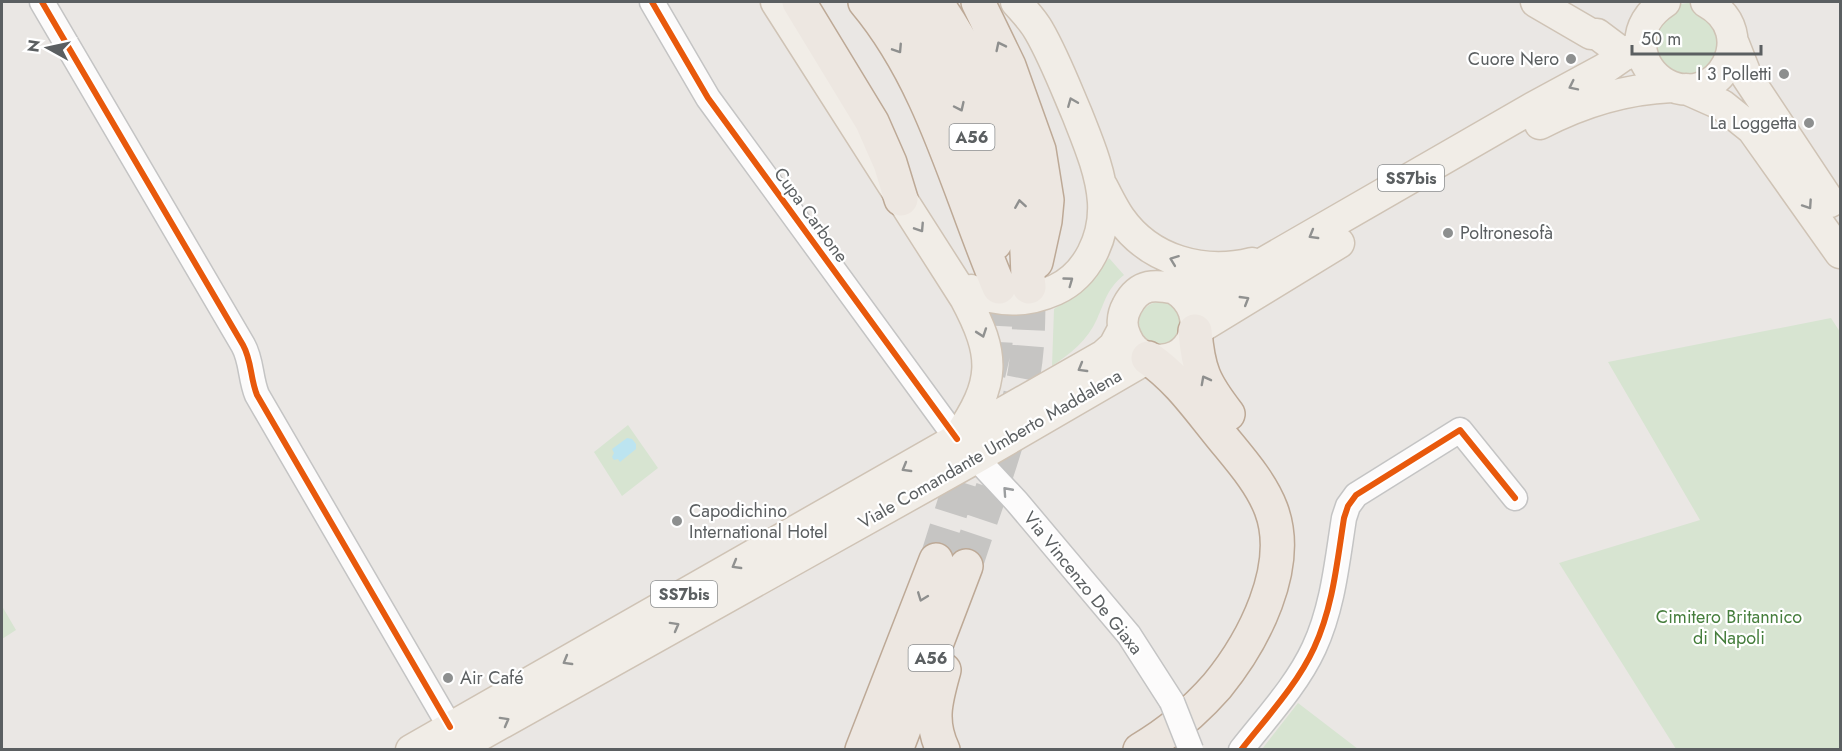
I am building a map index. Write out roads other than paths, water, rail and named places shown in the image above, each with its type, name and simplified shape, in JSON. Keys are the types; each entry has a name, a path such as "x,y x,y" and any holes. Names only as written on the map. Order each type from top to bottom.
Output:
{"highway":[{"path":"799,2 872,122 890,163 901,199"},
{"path":"865,2 903,57 925,96 1019,286"},
{"name":"A56","path":"900,2 939,63 963,113 1019,286"},
{"name":"A56","path":"936,2 972,59 992,104 1008,149 1017,186 1026,244 1019,286"},
{"path":"978,2 1010,66 1039,150 1047,200 1039,253 1019,286"},
{"path":"1180,750 1218,714 1262,655 1284,612 1295,574 1297,556 1297,536 1288,499 1281,483 1205,383 1198,361 1195,331"},
{"path":"1140,750 1192,712 1217,685 1236,659 1252,632 1268,595 1274,576 1278,542 1272,511 1259,485 1176,381 1148,358"},
{"path":"943,750 934,724 934,707 955,632 951,563"},
{"name":"A56","path":"862,750 908,634 951,563"},
{"name":"A56","path":"896,750 951,563"},
{"path":"842,750 862,710 908,634"}],"main road":[{"path":"776,2 955,282 984,335 988,354 987,374 966,449"},
{"path":"955,282 995,298 1016,300 1037,297 1058,288 1077,275 1090,258 1098,239 1103,217 1103,201 1091,150 1066,87 1034,15 1016,2"},
{"path":"1536,2 1591,34 1597,34 1623,56 1642,56 1649,69 1659,80 1722,105 1745,123 1752,129 1840,253"},
{"path":"1623,56 1642,30 1647,18 1665,2"},
{"path":"1714,4 1728,21 1747,77 1840,217"},
{"path":"1679,88 1700,87 1713,81 1724,71 1731,58 1734,44"},
{"name":"Viale Comandante Umberto Maddalena","path":"966,449 1114,346 1123,329 1125,309 1137,293 1155,285 1193,291 1214,289 1234,280 1623,56"},
{"name":"Viale Comandante Umberto Maddalena","path":"411,750 452,738 966,449 1148,358 1168,358 1178,354 1186,348 1195,331 1485,155 1562,113 1599,99 1647,88 1679,88"},
{"path":"1599,99 1639,101 1686,109 1730,128 1757,144 1773,158"},
{"path":"1099,181 1121,219 1135,235 1164,256 1184,264 1220,268 1236,267 1273,258"},
{"path":"1103,217 1114,237 1131,259 1190,302 1196,321 1195,331"},
{"name":"Viale Comandante Umberto Maddalena","path":"1123,329 1132,347 1148,358"}],"street":[{"path":"42,2 238,336 250,360 253,386 257,395 452,738"},
{"name":"Cupa Carbone","path":"652,2 708,98 966,449"},
{"path":"1241,750 1289,688 1313,649 1330,604 1344,518 1348,506 1356,495 1460,430 1515,498"},
{"name":"Via Vincenzo De Giaxa","path":"966,449 1017,502 1129,635 1172,702 1191,750"}],"water":[{"path":"627,438 632,439 636,444 636,449 620,462 618,459 614,460 612,449"}],"tunnel":[{"path":"989,374 996,344 999,287"},
{"path":"966,566 1006,447 1019,398 1027,352 1029,287"},
{"path":"936,560 973,442"}],"place":[{"name":"Cuore Nero","path":"1571,59"},
{"name":"I 3 Polletti","path":"1784,74"},
{"name":"La Loggetta","path":"1809,123"},
{"name":"Poltronesofà","path":"1448,233"},
{"name":"Capodichino International Hotel","path":"677,521"},
{"name":"Air Café","path":"448,678"}],"park label":[{"name":"Cimitero Britannico di Napoli","path":"1729,627"}]}
